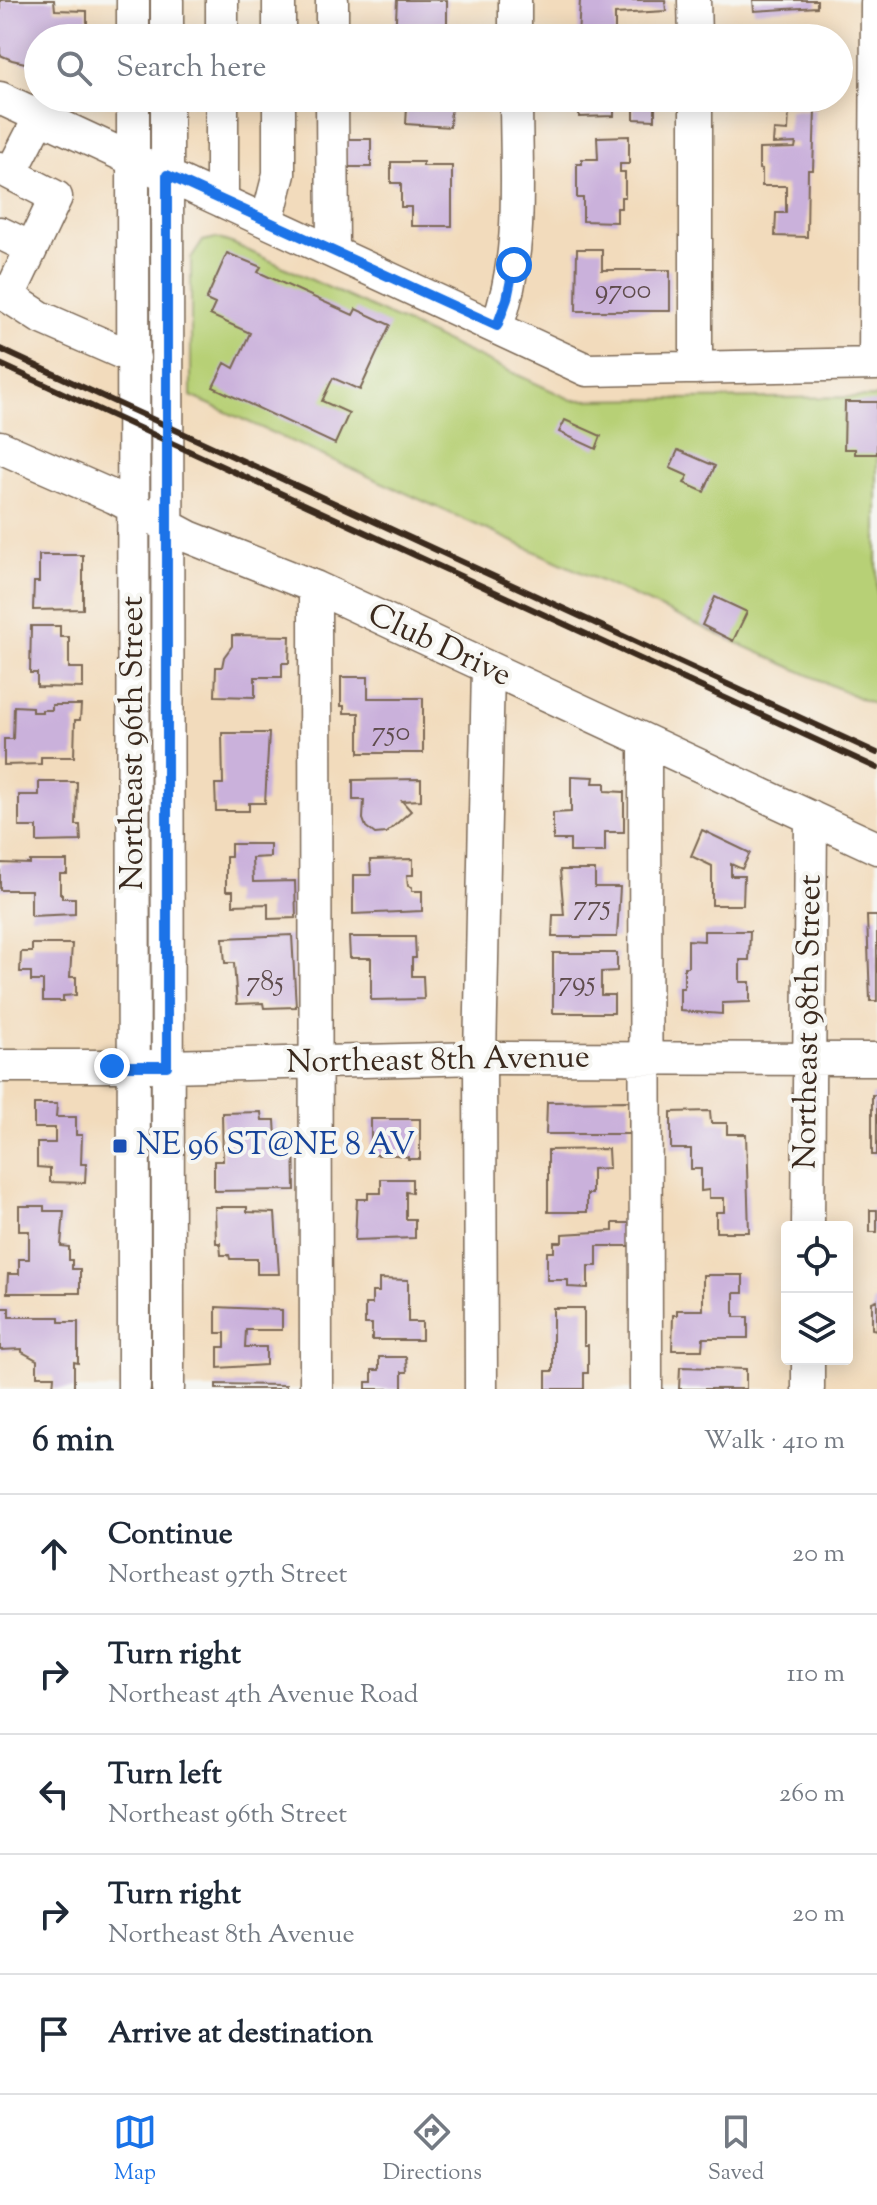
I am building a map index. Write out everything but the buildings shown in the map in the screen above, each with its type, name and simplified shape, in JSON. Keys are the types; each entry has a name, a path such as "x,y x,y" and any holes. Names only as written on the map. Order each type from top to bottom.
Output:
{"street":[{"path":"133,0 133,24"},
{"path":"167,0 167,24"},
{"path":"222,0 222,24"},
{"path":"279,0 279,24"},
{"path":"332,0 332,24"},
{"path":"515,0 515,24"},
{"path":"694,0 695,24"},
{"path":"29,112 587,370 876,364 877,3"},
{"path":"0,98 24,109"},
{"name":"Northeast 96th Street","path":"133,112 134,1389"},
{"name":"Northeast 96th Street","path":"167,112 168,1389"},
{"path":"222,112 222,201"},
{"path":"267,221 279,174 279,112"},
{"path":"332,112 333,252"},
{"path":"497,326 514,265 516,112"},
{"path":"696,112 696,368"},
{"path":"40,117 5,170 56,197 5,294 40,317 134,358"},
{"path":"0,233 31,248"},
{"name":"Club Drive","path":"0,447 114,497 189,537 315,587 877,848"},
{"path":"315,587 316,1389"},
{"path":"481,1389 480,1058 488,668"},
{"path":"645,742 646,1389"},
{"name":"Northeast 98th Street","path":"808,1221 811,817"},
{"name":"Northeast 8th Avenue","path":"0,1066 167,1066 480,1058 877,1059"},
{"path":"808,1365 808,1389"}],"green space":[{"path":"216,238 572,400 877,397 877,706 191,396 191,259 203,241"}],"railway":[{"path":"0,349 877,753"},
{"path":"0,364 877,768"}],"place":[{"name":"NE 96 ST@NE 8 AV","path":"120,1146"}],"route":[{"path":"112,1066 167,1066 167,175 497,326 514,265"}]}
